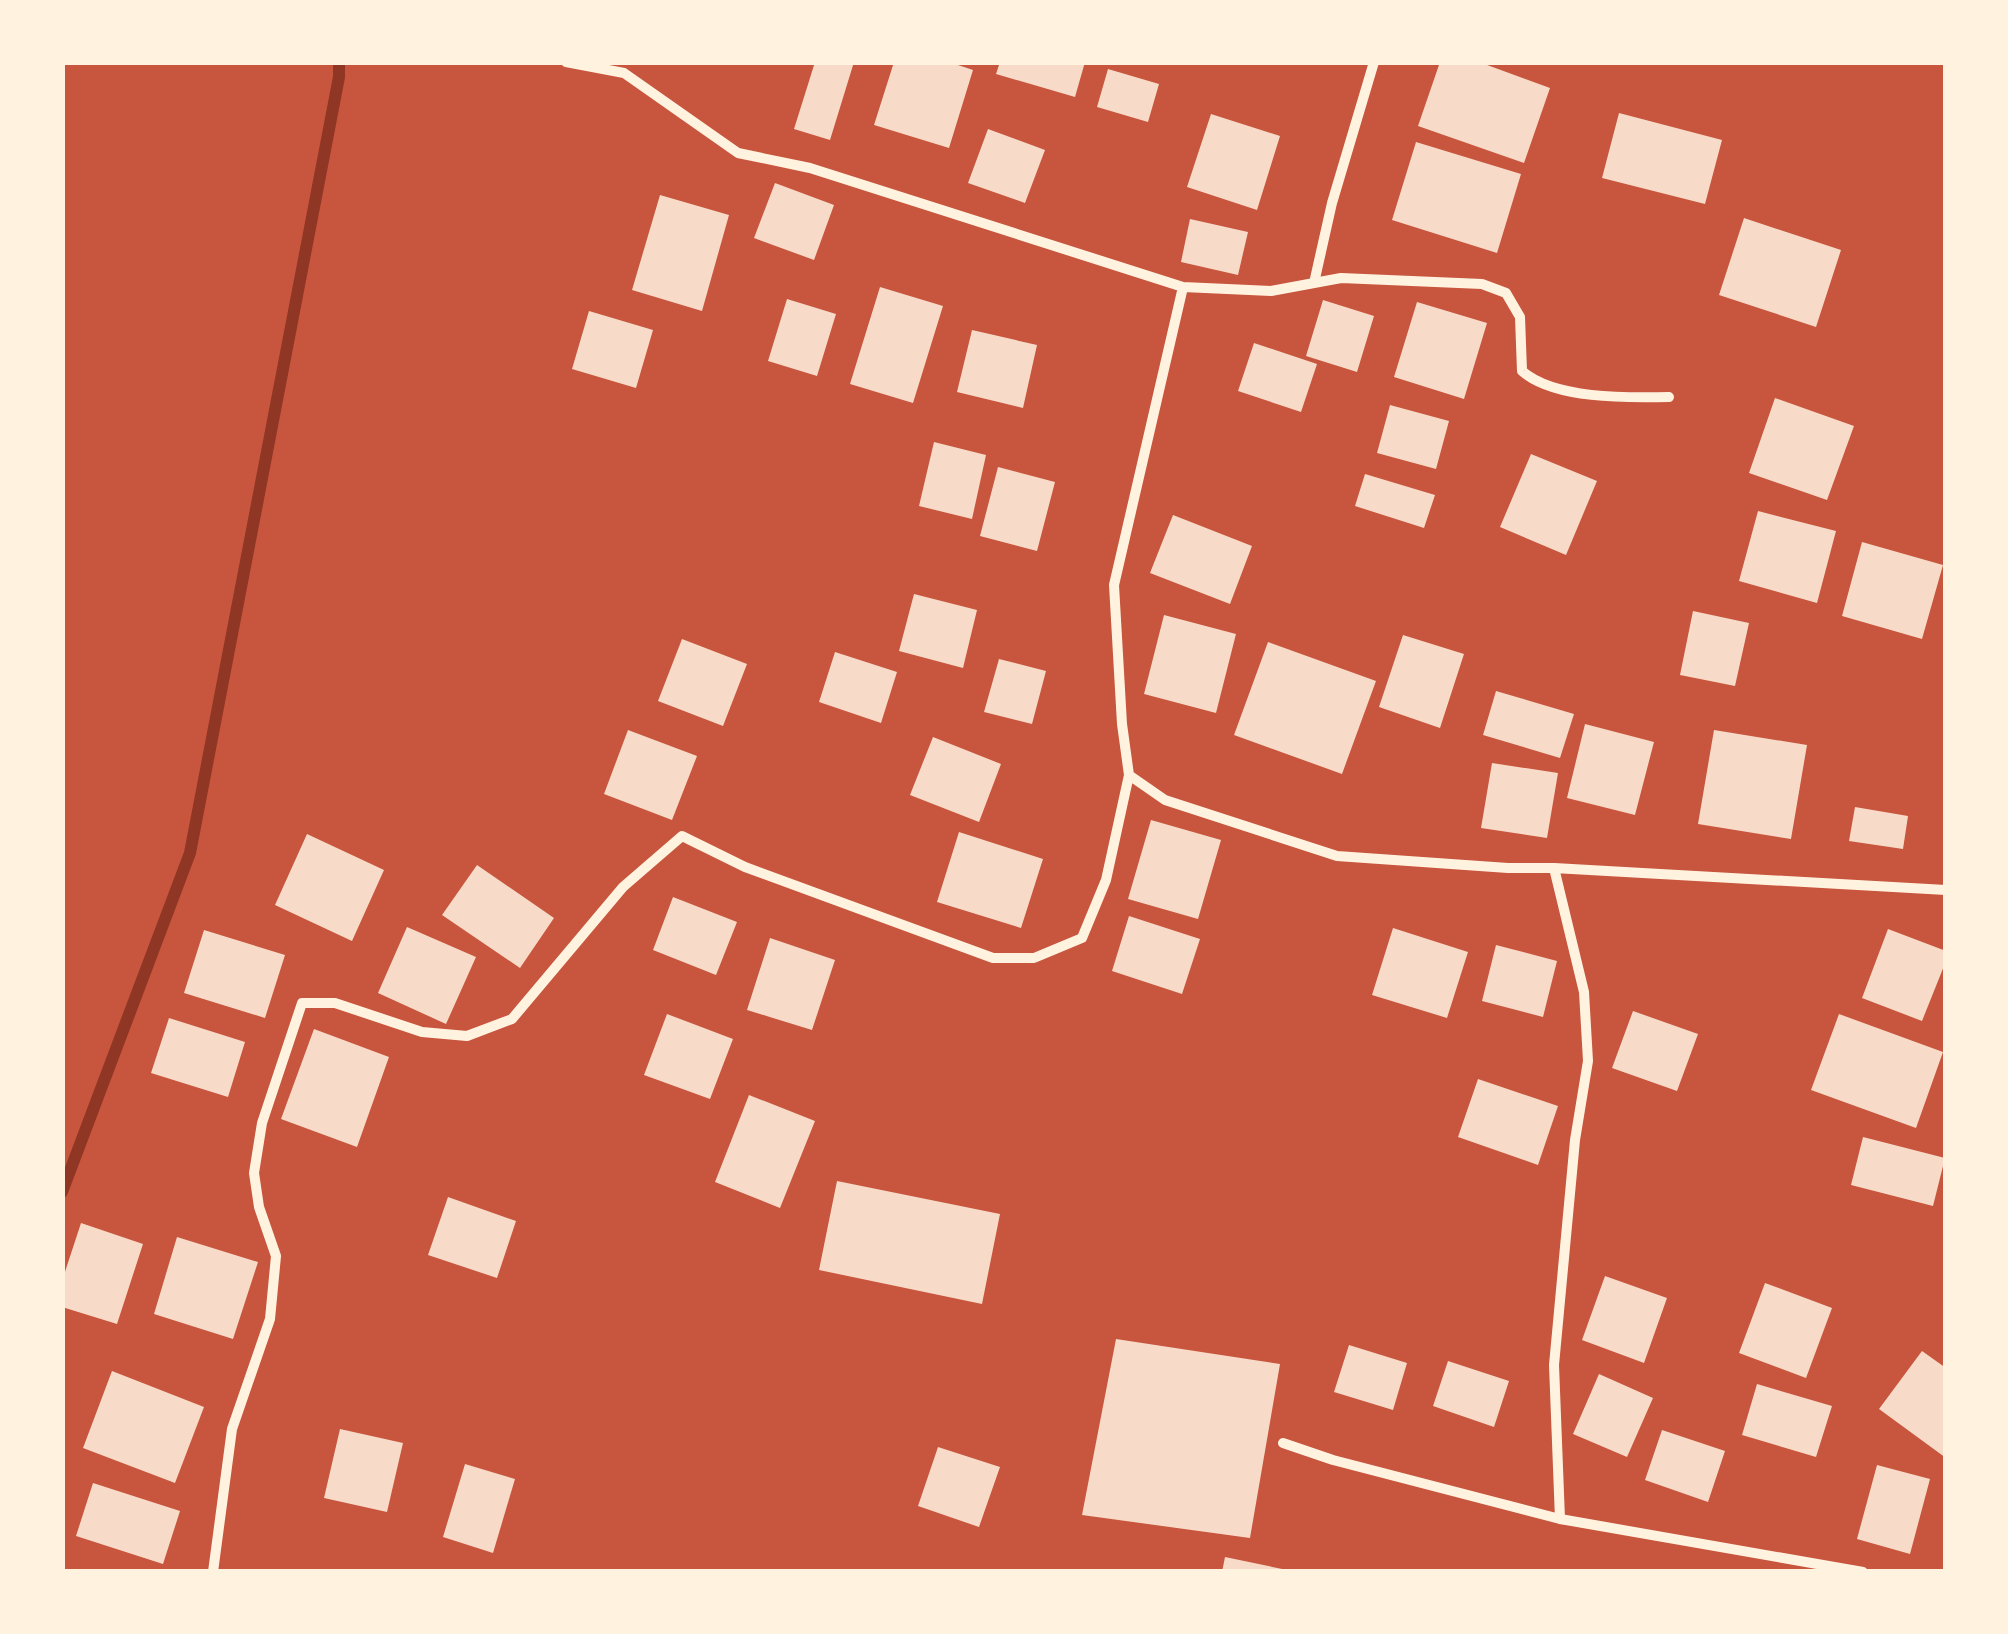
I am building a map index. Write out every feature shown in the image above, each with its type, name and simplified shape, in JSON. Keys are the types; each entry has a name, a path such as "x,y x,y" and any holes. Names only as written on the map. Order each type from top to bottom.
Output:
{"street":[{"path":"566,62 624,73 738,153 810,168 1184,287 1271,290 1341,278 1482,284 1506,293 1520,317 1522,371 1537,384 1630,398 1669,397"},
{"path":"1314,283 1332,203 1374,62"},
{"path":"213,1572 232,1429 270,1319 276,1256 259,1207 254,1173 262,1123 302,1003 334,1003 422,1032 467,1036 512,1019 622,888 682,836 745,867 993,958 1034,958 1082,938 1106,880 1129,775 1114,585 1184,287"},
{"path":"1129,775 1164,800 1337,856 1946,890"},
{"path":"1554,868 1584,992 1588,1061 1575,1140 1554,1364 1560,1519"},
{"path":"1283,1443 1560,1519 1863,1572"}],"building":[{"path":"815,62 854,62 830,140 794,129"},
{"path":"894,62 949,62 973,70 949,148 874,125"},
{"path":"1000,62 1085,62 1075,97 996,74"},
{"path":"1440,62 1479,62 1550,88 1524,163 1418,126"},
{"path":"1108,69 1159,84 1148,122 1097,107"},
{"path":"1619,113 1722,140 1705,204 1602,178"},
{"path":"1211,114 1280,136 1257,210 1187,187"},
{"path":"988,129 1045,150 1025,203 968,183"},
{"path":"1416,142 1521,174 1497,253 1392,220"},
{"path":"775,183 834,205 814,260 754,238"},
{"path":"660,195 729,215 702,311 632,290"},
{"path":"1744,218 1841,250 1816,327 1719,295"},
{"path":"1190,219 1248,232 1238,275 1181,262"},
{"path":"880,287 943,306 913,403 850,384"},
{"path":"787,299 836,314 817,376 768,361"},
{"path":"1323,300 1374,316 1357,372 1306,356"},
{"path":"1417,302 1487,323 1464,399 1394,377"},
{"path":"589,311 653,330 636,388 572,369"},
{"path":"972,330 1037,345 1023,408 957,392"},
{"path":"1254,343 1317,364 1301,412 1238,391"},
{"path":"1775,398 1854,426 1827,500 1749,473"},
{"path":"1390,405 1449,421 1436,469 1377,453"},
{"path":"934,442 986,455 972,519 919,506"},
{"path":"1531,454 1597,481 1566,555 1500,527"},
{"path":"998,467 1055,482 1037,551 980,536"},
{"path":"1365,474 1435,495 1424,528 1355,506"},
{"path":"1758,511 1836,531 1817,603 1739,581"},
{"path":"1173,515 1252,546 1230,604 1150,573"},
{"path":"1862,542 1943,565 1922,639 1842,616"},
{"path":"914,594 977,610 963,668 899,651"},
{"path":"1693,611 1749,623 1735,686 1680,675"},
{"path":"1164,615 1236,634 1216,713 1144,694"},
{"path":"1403,635 1464,654 1440,728 1379,707"},
{"path":"682,639 747,664 723,726 658,701"},
{"path":"1268,642 1376,681 1342,774 1234,735"},
{"path":"835,652 897,672 881,723 819,702"},
{"path":"999,659 1046,671 1032,724 984,712"},
{"path":"1496,691 1574,714 1560,758 1483,735"},
{"path":"1585,724 1654,742 1635,815 1567,798"},
{"path":"628,730 697,756 672,820 604,794"},
{"path":"1714,730 1807,745 1791,839 1698,824"},
{"path":"933,737 1001,764 979,822 910,795"},
{"path":"1492,763 1558,773 1547,838 1481,828"},
{"path":"1855,807 1908,816 1903,849 1849,841"},
{"path":"1151,820 1221,840 1198,919 1128,899"},
{"path":"959,832 1043,859 1021,928 937,902"},
{"path":"307,834 384,870 352,941 275,905"},
{"path":"477,865 554,918 520,968 442,915"},
{"path":"673,897 737,922 716,975 653,950"},
{"path":"1129,916 1200,939 1182,994 1112,971"},
{"path":"407,927 476,957 446,1024 378,993"},
{"path":"1393,928 1468,952 1447,1018 1372,995"},
{"path":"1888,929 1946,951 1946,961 1922,1021 1862,998"},
{"path":"204,930 285,955 265,1018 184,993"},
{"path":"770,938 835,960 812,1030 747,1010"},
{"path":"1496,945 1557,961 1543,1017 1482,1001"},
{"path":"1633,1011 1698,1034 1677,1091 1612,1068"},
{"path":"667,1014 733,1039 710,1099 644,1075"},
{"path":"1839,1014 1943,1052 1916,1128 1811,1090"},
{"path":"169,1018 245,1042 228,1097 151,1073"},
{"path":"314,1029 389,1057 357,1147 281,1119"},
{"path":"1478,1079 1558,1106 1538,1165 1458,1137"},
{"path":"749,1095 815,1121 780,1208 715,1182"},
{"path":"1863,1137 1945,1158 1933,1206 1851,1185"},
{"path":"837,1181 1000,1214 982,1304 819,1270"},
{"path":"448,1197 516,1221 497,1278 428,1255"},
{"path":"81,1223 143,1244 117,1324 62,1307 62,1281"},
{"path":"177,1237 258,1262 233,1339 154,1314"},
{"path":"1605,1276 1667,1298 1644,1363 1582,1340"},
{"path":"1765,1283 1832,1308 1806,1378 1739,1353"},
{"path":"1116,1339 1280,1364 1250,1538 1082,1515"},
{"path":"1349,1345 1407,1363 1393,1410 1334,1392"},
{"path":"1922,1351 1946,1368 1946,1458 1879,1409"},
{"path":"1448,1361 1509,1381 1494,1427 1433,1406"},
{"path":"112,1371 204,1407 175,1483 83,1448"},
{"path":"1599,1374 1653,1398 1627,1457 1573,1434"},
{"path":"1757,1384 1832,1406 1816,1457 1742,1435"},
{"path":"340,1429 403,1443 387,1512 324,1498"},
{"path":"1662,1430 1725,1451 1708,1502 1645,1480"},
{"path":"938,1447 1000,1467 979,1527 918,1506"},
{"path":"465,1464 515,1479 493,1553 443,1537"},
{"path":"1877,1465 1930,1479 1910,1554 1857,1539"},
{"path":"93,1483 180,1511 163,1564 76,1536"},
{"path":"1225,1557 1287,1570 1222,1572"}],"waterway":[{"path":"62,1192 190,853 339,62"}]}
